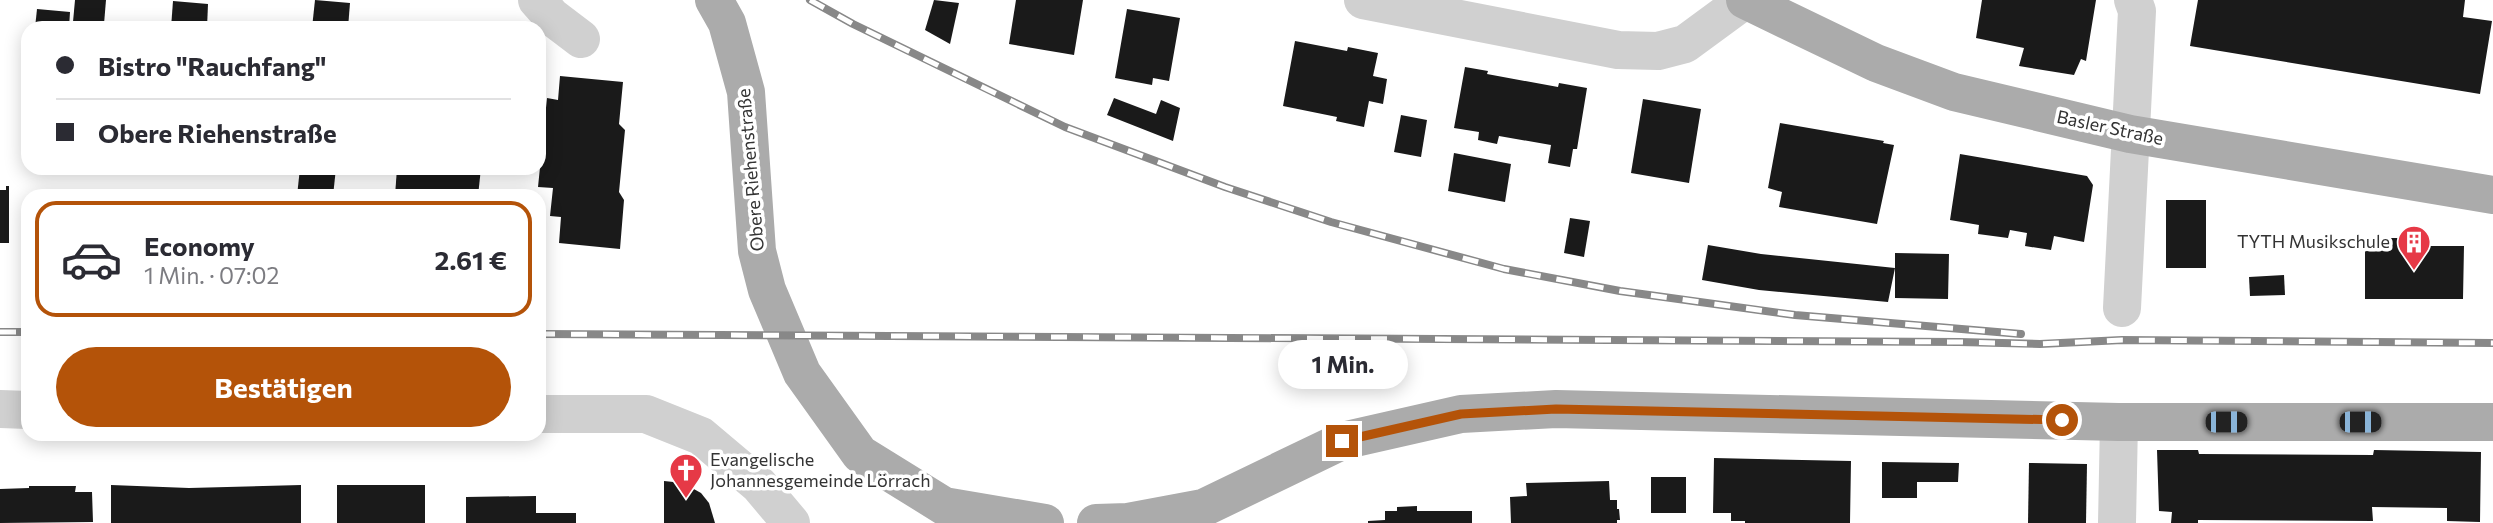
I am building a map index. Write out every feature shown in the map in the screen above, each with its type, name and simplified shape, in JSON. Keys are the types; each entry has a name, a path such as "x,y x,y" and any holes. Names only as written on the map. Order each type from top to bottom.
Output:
{"main road":[{"name":"Obere Riehenstraße","path":"714,0 727,23 746,92 757,251 768,290 802,373 860,454 933,500 944,506 1045,523"},
{"name":"Basler Straße","path":"1745,0 1876,63 1954,92 2130,134 2493,195"},
{"path":"1096,523 1205,516 1342,441 1461,414 1556,409 2119,422 2493,422"}],"street":[{"path":"537,0 552,17 581,39"},
{"path":"1363,0 1618,50 1658,51 1685,44 1745,0"},
{"path":"2122,308 2137,11 2133,0"},
{"path":"0,409 21,410"},
{"path":"546,414 646,414 701,436 759,485 791,523"},
{"path":"2117,523 2119,422"}],"building":[{"path":"75,0 106,0 104,21 73,21"},
{"path":"315,0 350,3 349,21 313,21"},
{"path":"934,0 959,3 950,44 925,30"},
{"path":"1016,0 1083,0 1074,55 1009,44"},
{"path":"1982,0 2096,0 2086,61 2081,59 2074,75 2019,66 2024,48 1976,38"},
{"path":"2198,0 2465,0 2463,17 2492,21 2480,94 2190,46"},
{"path":"173,1 208,4 207,21 172,21"},
{"path":"37,9 70,12 69,21 36,21"},
{"path":"1127,9 1180,18 1169,81 1153,78 1152,85 1115,78"},
{"path":"1295,41 1347,51 1348,47 1378,53 1373,76 1387,79 1383,104 1369,101 1364,127 1336,121 1337,117 1283,106"},
{"path":"1465,67 1488,71 1487,74 1558,87 1559,83 1587,88 1577,149 1573,149 1570,167 1548,163 1551,145 1499,136 1497,144 1478,140 1479,132 1454,128"},
{"path":"560,76 623,82 619,124 625,130 619,192 624,200 620,249 559,243 561,217 550,216 553,188 538,187 539,175 546,175 547,98 558,100"},
{"path":"1114,98 1156,114 1161,100 1180,108 1173,141 1107,115"},
{"path":"1643,99 1701,109 1689,183 1631,173"},
{"path":"1401,115 1427,120 1421,157 1394,152"},
{"path":"1780,123 1894,145 1877,224 1779,207 1782,192 1768,188"},
{"path":"1454,153 1511,164 1505,202 1448,191"},
{"path":"1960,154 2087,176 2093,185 2084,242 2054,236 2051,250 2025,246 2027,233 2010,230 2008,238 1978,234 1979,225 1950,220"},
{"path":"299,175 335,175 334,189 298,189"},
{"path":"396,175 480,175 479,189 396,189"},
{"path":"6,186 9,186 9,243 0,243 0,190 6,190"},
{"path":"2166,200 2206,200 2206,268 2166,268"},
{"path":"1570,218 1590,221 1584,257 1564,253"},
{"name":"TYTH Musikschule","path":"2365,238 2422,238 2421,246 2464,246 2463,299 2365,299"},
{"path":"1708,245 1761,254 1895,268 1888,302 1759,290 1702,280"},
{"path":"1895,253 1949,254 1948,299 1895,298"},
{"path":"2284,275 2285,295 2250,296 2249,277"},
{"path":"2157,450 2198,450 2199,454 2373,455 2374,450 2481,452 2480,522 2447,521 2447,508 2372,507 2373,521 2198,520 2198,523 2171,523 2172,512 2159,511"},
{"path":"1714,458 1851,461 1850,523 1745,523 1731,521 1731,513 1713,513"},
{"path":"1882,462 1959,463 1958,482 1917,482 1917,498 1882,498"},
{"path":"2029,463 2087,464 2086,523 2028,523"},
{"path":"1651,477 1686,477 1686,513 1651,513"},
{"name":"Evangelische Johannesgemeinde Lörrach","path":"664,481 683,483 701,493 709,503 715,523 664,523"},
{"path":"1609,481 1610,500 1617,500 1619,509 1620,520 1617,520 1617,523 1511,523 1510,497 1527,496 1526,483"},
{"path":"111,485 189,488 301,485 301,523 111,523"},
{"path":"337,485 425,485 425,523 337,523"},
{"path":"76,486 75,492 92,492 93,522 0,523 0,489"},
{"path":"536,496 536,513 576,513 576,523 466,523 466,497"},
{"path":"1417,506 1417,511 1472,511 1472,523 1368,523 1385,520 1385,511"}],"railway":[{"path":"810,0 853,24 1065,127 1225,187 1331,222 1504,269 1620,291 1795,315 2021,334"},
{"path":"0,332 21,332"},
{"path":"546,334 2040,344 2122,340 2493,343"}],"place":[{"name":"TYTH Musikschule","path":"2414,272"},
{"name":"Evangelische Johannesgemeinde Lörrach","path":"686,500"}],"route":[{"path":"1342,441 1461,414 1556,409 2062,420"}]}
